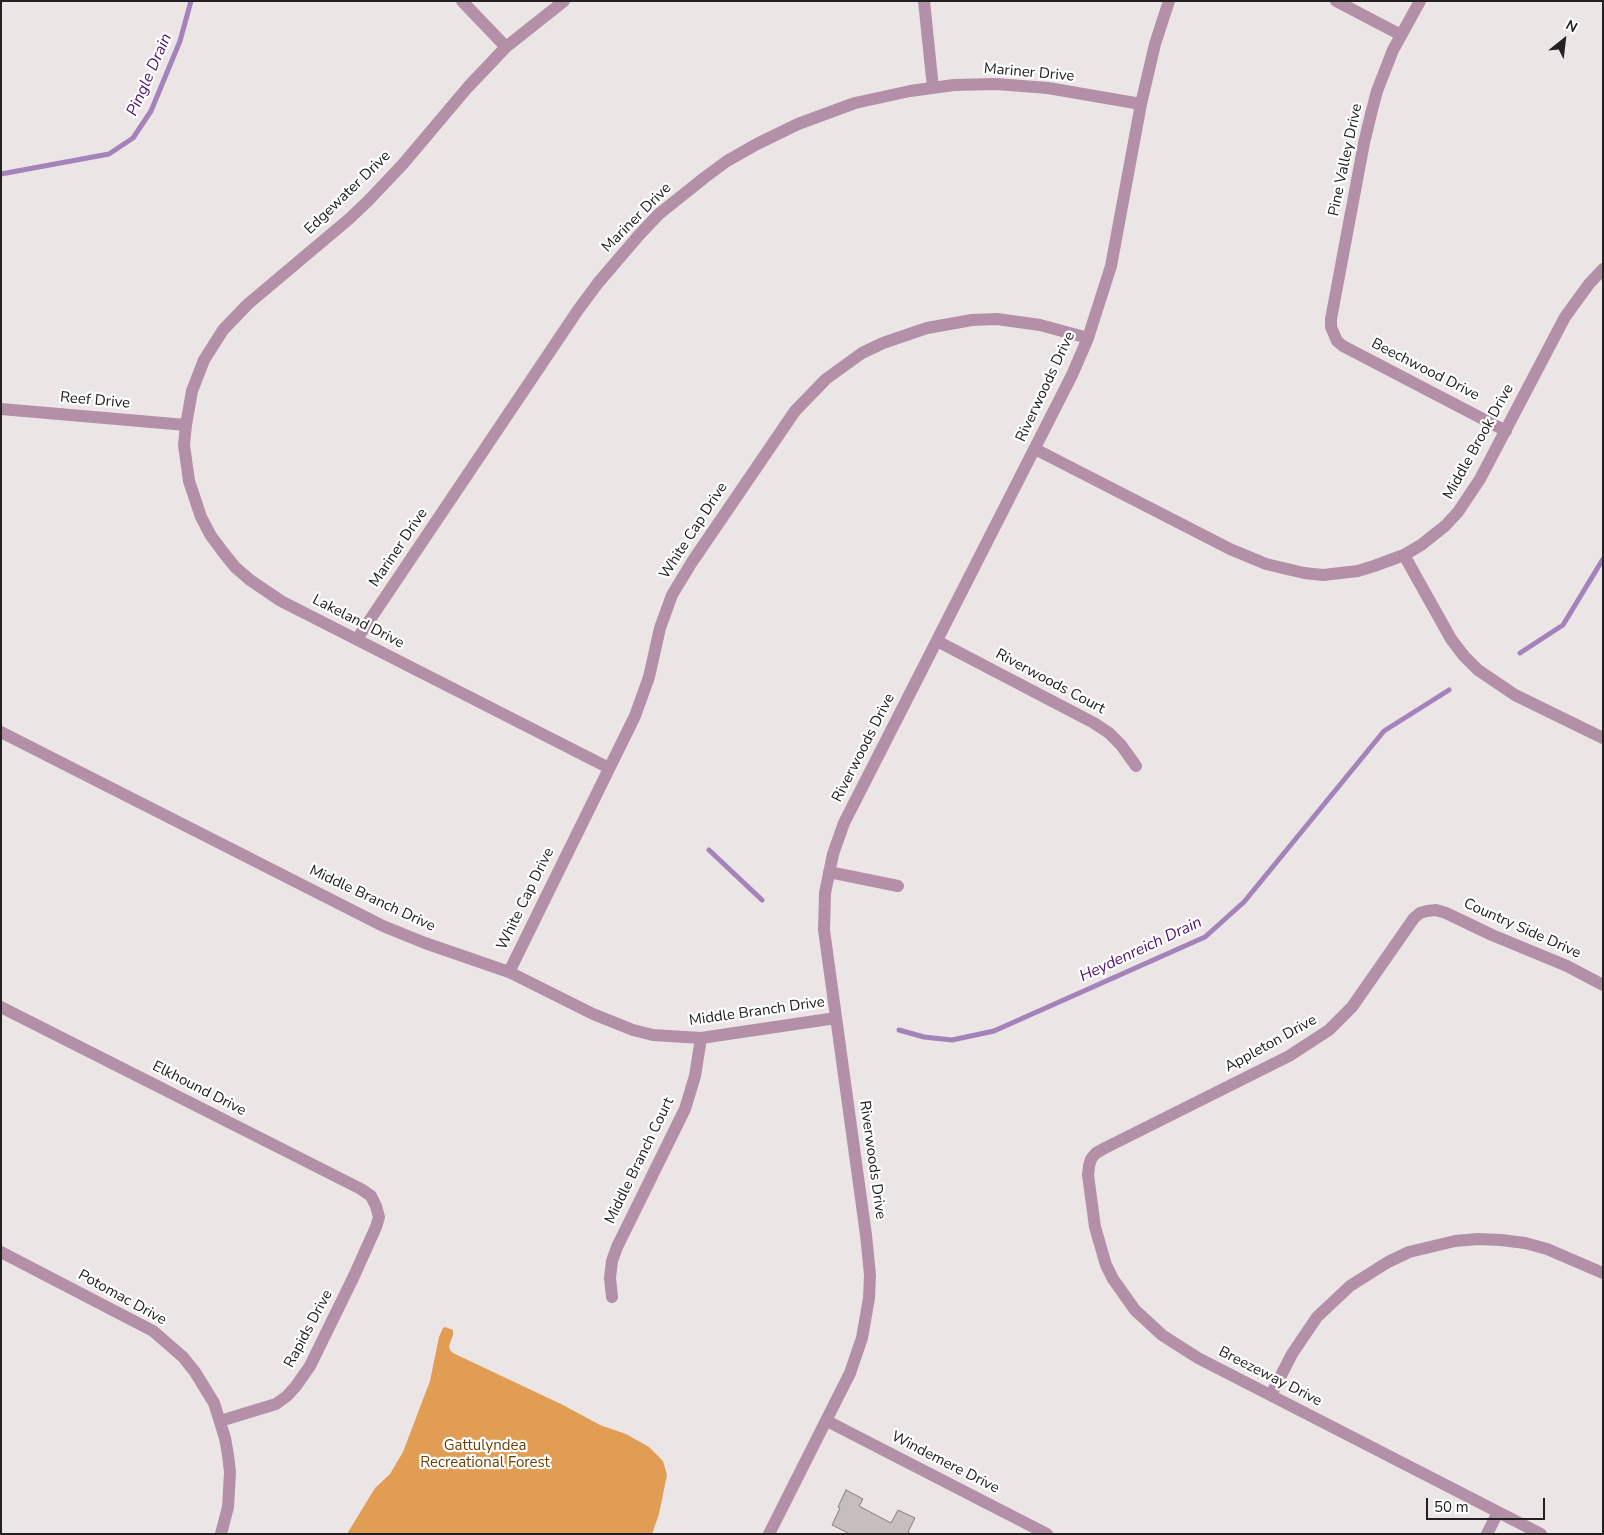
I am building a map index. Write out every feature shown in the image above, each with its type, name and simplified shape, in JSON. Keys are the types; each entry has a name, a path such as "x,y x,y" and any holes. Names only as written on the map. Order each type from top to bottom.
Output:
{"street":[{"path":"462,1 506,47"},
{"name":"Edgewater Drive","path":"186,425 196,378 213,344 223,330 248,304 369,200 506,47 564,1"},
{"path":"924,1 933,88"},
{"name":"Riverwoods Drive","path":"769,1534 850,1373 867,1317 870,1276 866,1235 824,930 825,893 833,854 844,823 1035,449 1088,338 1111,266 1141,104 1155,44 1169,1"},
{"path":"1336,1 1401,35"},
{"name":"Pine Valley Drive","path":"1334,334 1331,319 1364,143 1377,91 1401,35 1420,1"},
{"name":"Mariner Drive","path":"357,639 578,310 618,259 659,214 720,167 778,133 855,103 891,94 954,85 996,84 1048,88 1141,104"},
{"name":"Middle Brook Drive","path":"1035,449 1248,558 1284,569 1323,575 1358,571 1404,555 1431,537 1458,512 1480,479 1565,317 1589,284 1603,269"},
{"name":"White Cap Drive","path":"508,972 635,716 643,695 660,628 672,595 680,580 795,411 826,379 862,353 883,343 927,328 972,320 1011,320 1040,325 1088,338"},
{"name":"Beechwood Drive","path":"1334,334 1343,346 1506,430"},
{"name":"Reef Drive","path":"1,409 186,425"},
{"name":"Lakeland Drive","path":"186,425 184,445 189,481 201,517 211,536 223,552 236,567 264,591 609,768"},
{"path":"1404,555 1451,639 1478,670 1514,695 1603,738"},
{"name":"Riverwoods Court","path":"938,641 1094,723 1109,733 1121,745 1136,766"},
{"name":"Middle Branch Drive","path":"1,732 383,926 508,972 593,1014 633,1030 653,1035 701,1038 836,1018"},
{"path":"829,872 898,886"},
{"name":"Country Side Drive","path":"1427,910 1446,913 1492,935 1567,966 1603,985"},
{"name":"Appleton Drive","path":"1091,1160 1105,1148 1289,1056 1329,1030 1352,1007 1414,918 1427,910"},
{"name":"Elkhound Drive","path":"1,1007 362,1189 371,1196 376,1206"},
{"name":"Middle Branch Court","path":"612,1297 610,1278 612,1261 617,1246 685,1109 695,1076 701,1038"},
{"name":"Breezeway Drive","path":"1091,1160 1088,1175 1100,1248 1106,1265 1135,1310 1162,1335 1180,1348 1541,1534"},
{"name":"Rapids Drive","path":"220,1421 276,1404 296,1386 310,1366 376,1227 379,1218 376,1206"},
{"path":"1271,1395 1304,1334 1322,1312 1350,1286 1388,1262 1409,1252 1455,1241 1501,1240 1548,1249 1603,1273"},
{"name":"Potomac Drive","path":"1,1252 153,1331 183,1357 195,1372 206,1389 225,1438 230,1472 228,1507 221,1534"},
{"name":"Windemere Drive","path":"827,1421 1047,1534"},
{"path":"1487,1534 1498,1512"}],"green space":[{"name":"Gattulyndea Recreational Forest","path":"445,1327 453,1330 449,1346 453,1353 563,1405 600,1425 626,1434 649,1447 663,1461 667,1475 659,1514 652,1534 347,1534 375,1488 390,1474 403,1452 430,1381 439,1337"}],"building":[{"path":"846,1490 863,1499 859,1506 891,1523 898,1510 915,1518 908,1532 911,1534 850,1534 832,1525"}],"waterway":[{"name":"Pingle Drain","path":"1,174 109,154 133,138 151,111 180,41 191,1"},
{"name":"Heydenreich Drain","path":"1520,653 1563,625 1603,559"},
{"name":"Heydenreich Drain","path":"899,1030 924,1037 952,1040 994,1031 1205,937 1244,902 1384,731 1449,690"},
{"name":"Heydenreich Drain","path":"709,850 762,900"}]}
